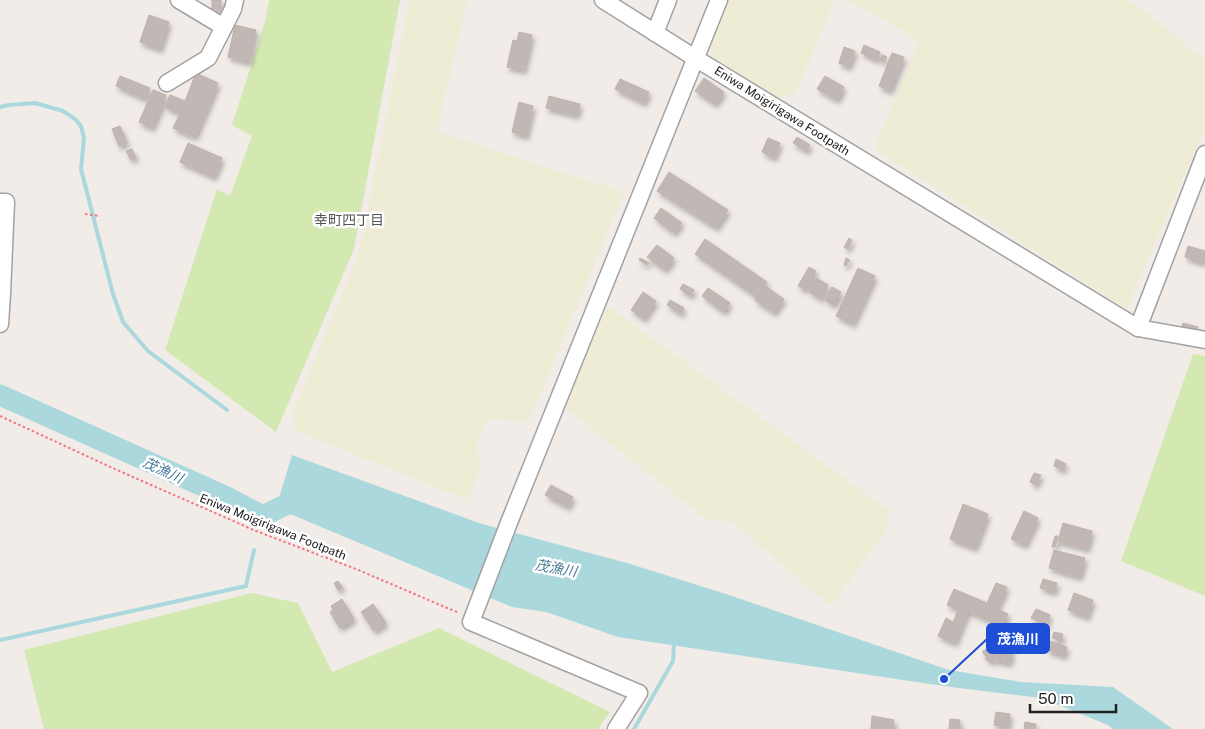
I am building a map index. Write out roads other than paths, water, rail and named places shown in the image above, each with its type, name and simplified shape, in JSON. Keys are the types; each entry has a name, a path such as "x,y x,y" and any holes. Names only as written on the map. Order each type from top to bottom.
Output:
{"street":[{"path":"179,0 224,27"},
{"path":"167,83 208,58 233,9 235,0"},
{"path":"604,0 695,58 1138,328 1205,340"},
{"path":"655,32 668,0"},
{"path":"616,729 639,693 471,622 510,520 719,0"},
{"path":"1138,328 1205,154"},
{"path":"0,202 6,202 0,324"}],"water":[{"path":"292,455 482,524 627,563 723,593 949,670 1021,682 1113,687 1173,729 1113,729 1108,725 1041,698 943,686 618,637 546,612 512,607 276,508"}],"waterway":[{"path":"0,107 35,103 63,111 75,119 81,126 84,138 81,169 113,294 123,322 148,351 227,410"},
{"name":"茂漁川","path":"0,395 227,497 263,516 303,498"},
{"path":"0,640 246,586 254,550"},
{"path":"634,729 673,661 674,642"}],"place":[{"name":"茂漁川","path":"944,679"}],"district":[{"name":"幸町四丁目","path":"349,220"}]}
